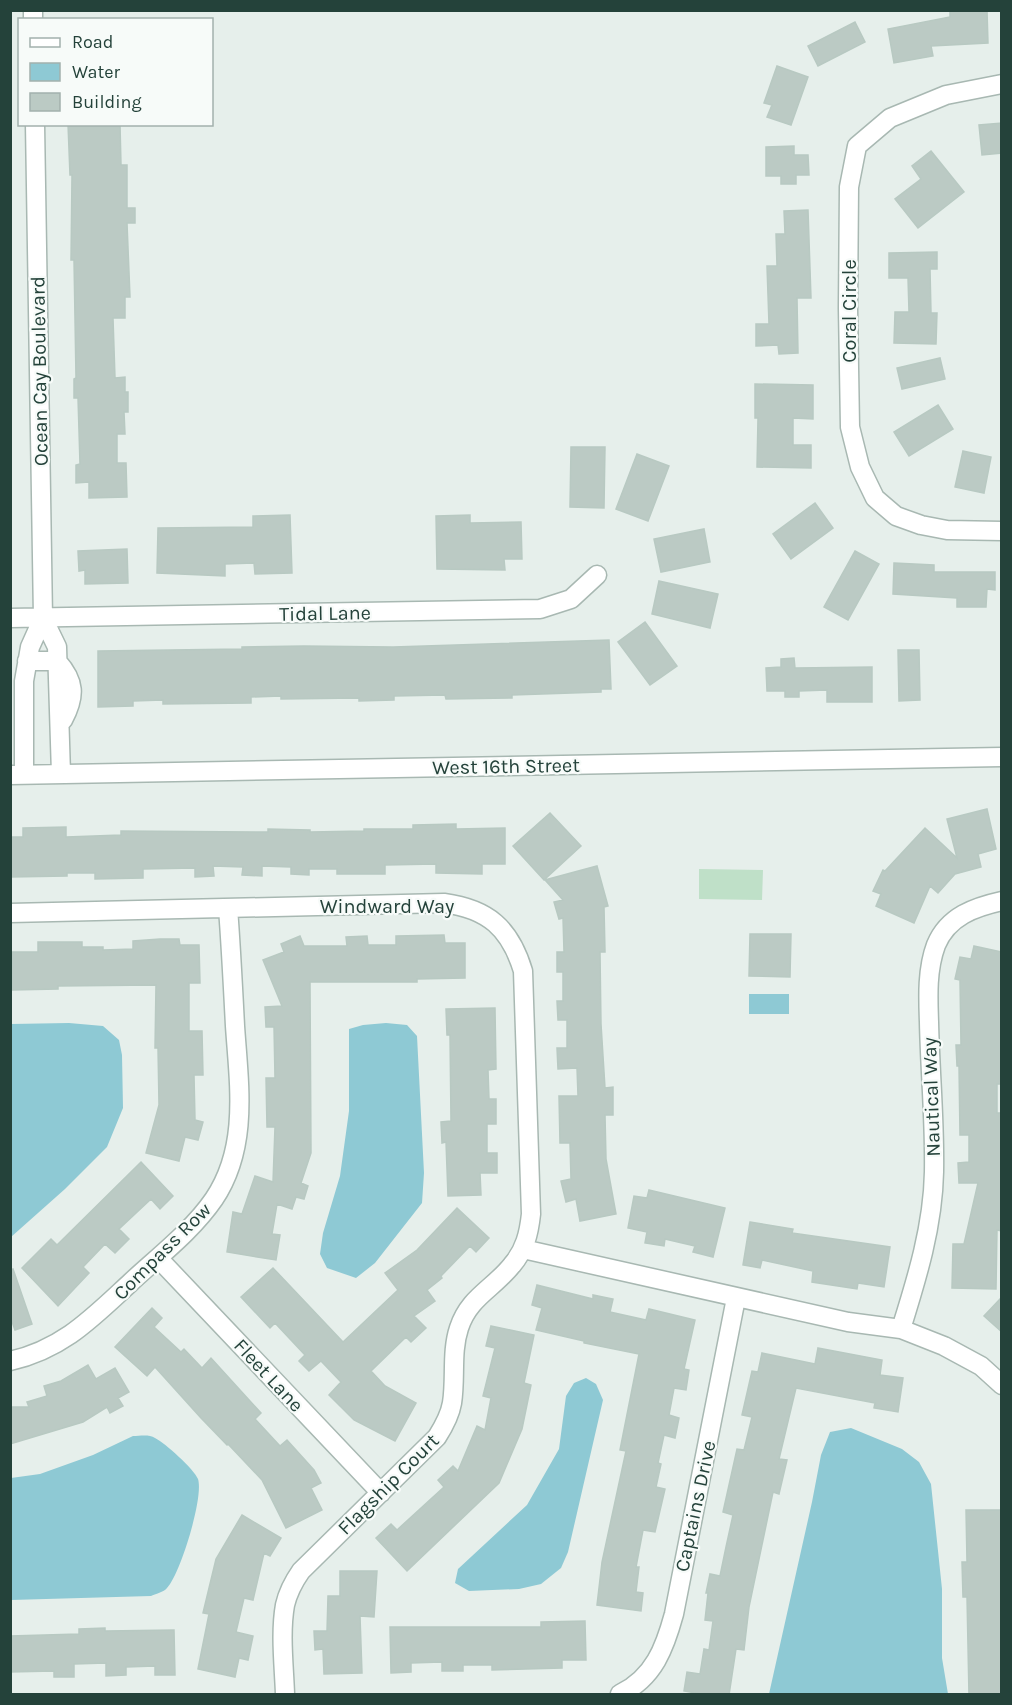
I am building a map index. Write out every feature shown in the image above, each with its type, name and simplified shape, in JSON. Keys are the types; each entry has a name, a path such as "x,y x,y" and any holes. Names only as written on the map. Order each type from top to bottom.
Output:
{"street":[{"name":"Coral Circle","path":"1002,84 946,95 890,118 857,146 849,188 848,308 850,428 860,467 875,498 896,516 921,525 947,530 1002,531"},
{"name":"Ocean Cay Boulevard","path":"35,126 43,618 57,647 61,774"},
{"name":"Tidal Lane","path":"43,618 540,609 571,599 597,575"},
{"path":"10,618 43,618"},
{"name":"Ocean Cay Boulevard","path":"17,775 27,662 30,647 43,618"},
{"path":"27,662 57,662"},
{"name":"West 16th Street","path":"17,775 1002,757"},
{"name":"Nautical Way","path":"901,1329 928,1236 934,1174 929,1027 930,964 937,942 951,923 973,908 1002,901"},
{"name":"Windward Way","path":"10,912 444,903 481,912 507,935 517,951 523,971 531,1214 529,1232 523,1249"},
{"name":"Compass Row","path":"10,1361 52,1347 76,1332 199,1219 215,1197 227,1174 237,1147 241,1111 228,908"},
{"path":"523,1249 703,1289 736,1299 848,1322 901,1329 961,1354 981,1366 1002,1385"},
{"name":"Flagship Court","path":"285,1695 285,1604 291,1587 301,1570 437,1437 447,1420 452,1403 458,1329 477,1297 512,1266 523,1249"},
{"name":"Fleet Lane","path":"158,1257 381,1493"},
{"name":"Captains Drive","path":"620,1695 654,1666 665,1645 674,1614 736,1299"}],"green space":[{"path":"699,869 763,870 762,900 699,899"}],"water":[{"path":"749,994 789,994 789,1014 749,1014"},
{"path":"69,1023 103,1026 119,1040 122,1055 123,1108 107,1147 65,1189 11,1237 11,1024"},
{"path":"386,1023 407,1025 417,1036 424,1173 422,1203 375,1263 356,1278 327,1268 320,1254 323,1233 340,1176 349,1111 349,1029"},
{"path":"586,1378 596,1384 603,1400 568,1552 561,1568 541,1584 519,1589 469,1591 455,1583 458,1569 527,1505 559,1449 566,1396 574,1383"},
{"path":"851,1428 902,1449 919,1462 931,1484 942,1589 942,1658 948,1694 769,1694 821,1455 830,1432"},
{"path":"133,1436 150,1436 160,1441 185,1463 198,1479 198,1502 190,1535 178,1568 167,1588 151,1596 11,1600 11,1478 40,1474 93,1455"}],"building":[{"path":"950,10 987,10 988,43 931,46 933,56 894,63 888,29 950,17"},
{"path":"855,22 865,42 818,66 808,46"},
{"path":"777,66 808,77 791,125 767,117 772,105 764,103"},
{"path":"1002,123 1002,153 982,155 979,125"},
{"path":"68,126 120,126 121,165 127,165 127,208 135,208 135,223 127,223 130,297 125,297 125,318 113,318 115,378 125,377 125,392 128,392 128,412 124,412 125,434 117,434 117,463 126,463 127,497 89,498 89,482 76,483 76,465 80,464 78,398 74,398 74,379 76,378 74,260 71,260 72,175 70,175"},
{"path":"794,146 794,155 808,155 809,175 796,175 796,184 781,184 781,176 766,176 766,147"},
{"path":"931,151 964,192 918,228 895,199 921,179 912,166"},
{"path":"808,210 811,298 797,298 798,353 779,354 778,345 756,346 756,324 769,324 767,266 777,266 776,234 785,234 784,211"},
{"path":"937,252 937,269 930,269 931,313 937,313 936,344 894,343 895,312 909,312 908,278 889,278 889,253"},
{"path":"940,358 945,379 902,389 897,368"},
{"path":"755,384 813,385 813,419 793,418 793,445 811,445 811,468 757,467 758,418 755,418"},
{"path":"938,405 953,429 909,456 894,432"},
{"path":"571,447 605,447 604,508 570,507"},
{"path":"963,451 991,457 984,493 955,487"},
{"path":"637,454 669,466 648,521 616,509"},
{"path":"815,503 833,528 791,559 773,534"},
{"path":"290,515 292,573 255,574 254,563 225,564 225,576 157,573 158,528 253,527 253,516"},
{"path":"470,515 470,523 521,522 522,559 504,559 505,570 437,569 436,516"},
{"path":"704,529 710,562 661,572 654,539"},
{"path":"127,549 128,583 85,584 85,570 79,571 78,551"},
{"path":"855,551 879,564 848,620 824,607"},
{"path":"894,563 934,565 934,572 995,572 995,590 987,589 986,607 957,607 957,598 893,594"},
{"path":"659,581 718,594 710,628 652,614"},
{"path":"645,622 677,666 650,685 618,642"},
{"path":"609,640 611,689 601,689 601,692 512,695 512,698 446,699 445,695 394,696 394,700 359,701 359,698 281,699 281,696 251,697 251,703 163,704 163,700 133,701 133,706 98,707 98,651 304,646 393,647"},
{"path":"898,650 919,650 920,700 899,701"},
{"path":"794,658 795,668 872,667 872,702 827,702 827,690 799,691 799,697 785,697 785,691 767,691 766,668 781,667 781,659"},
{"path":"987,809 996,849 978,854 981,867 955,874 938,893 930,886 914,923 876,906 881,894 873,891 883,870 885,871 925,828 957,858 947,819"},
{"path":"550,813 581,846 544,880 513,846"},
{"path":"456,824 456,829 505,828 505,864 482,864 482,874 436,873 436,864 385,865 385,874 337,874 337,869 309,869 309,875 291,874 291,867 262,866 262,876 242,875 243,867 213,866 214,876 195,877 195,868 143,869 143,878 95,879 95,873 10,877 10,837 23,837 23,828 66,827 66,837 121,835 121,831 268,832 268,829 310,830 310,832 364,831 364,829 413,829 413,825"},
{"path":"597,866 608,906 604,907 605,952 600,952 601,1024 605,1088 613,1087 613,1115 605,1115 606,1159 616,1214 580,1221 576,1199 566,1202 561,1181 571,1179 570,1143 560,1143 559,1096 578,1096 577,1068 558,1069 557,1048 567,1048 567,1020 558,1020 557,1001 563,1001 563,972 557,972 557,952 564,952 563,918 559,919 554,902 563,900 545,880"},
{"path":"750,934 791,934 790,977 749,976"},
{"path":"444,935 445,943 465,943 465,978 417,979 417,982 310,982 311,1153 301,1183 308,1186 304,1199 296,1197 292,1209 277,1204 272,1234 280,1235 276,1260 227,1252 233,1212 242,1214 255,1176 273,1182 275,1127 267,1127 266,1078 275,1078 274,1027 266,1027 265,1007 282,1006 263,960 284,952 281,944 300,936 304,946 347,946 346,937 367,936 368,945 396,945 396,936"},
{"path":"179,939 180,945 199,945 200,983 189,983 189,1031 202,1031 203,1075 194,1075 195,1120 203,1122 198,1140 185,1137 179,1161 146,1153 159,1105 158,1048 155,1048 156,985 58,986 58,989 12,990 12,952 38,952 38,942 82,942 82,947 103,947 103,950 133,949 133,941"},
{"path":"974,946 1002,952 1002,1084 997,1084 997,1113 1002,1113 1002,1231 997,1230 996,1289 952,1288 953,1244 964,1244 978,1183 959,1183 958,1163 969,1162 969,1135 960,1135 959,1066 957,1066 956,1045 961,1045 960,980 955,979 960,957 971,959"},
{"path":"495,1008 496,1069 488,1070 489,1099 496,1099 496,1124 487,1124 487,1153 497,1153 497,1173 480,1173 481,1195 448,1196 446,1142 442,1143 441,1122 451,1121 450,1035 447,1035 446,1009"},
{"path":"141,1162 173,1196 160,1209 151,1199 119,1229 129,1239 115,1253 105,1244 83,1267 89,1273 58,1306 22,1268 51,1239 57,1245"},
{"path":"649,1190 725,1208 713,1257 693,1252 695,1246 665,1239 664,1246 645,1243 647,1232 628,1228 634,1196 647,1198"},
{"path":"457,1208 489,1238 476,1252 470,1246 441,1276 442,1278 427,1290 435,1301 414,1316 426,1328 411,1342 406,1337 371,1371 385,1386 416,1403 395,1441 354,1420 329,1395 341,1382 321,1361 309,1371 299,1361 305,1355 275,1323 270,1328 241,1297 273,1268 343,1342 398,1290 385,1273 417,1250"},
{"path":"750,1222 793,1229 792,1233 890,1247 884,1287 858,1283 857,1289 812,1282 813,1271 762,1260 760,1268 743,1265"},
{"path":"13,1269 32,1324 15,1330 10,1316 10,1270"},
{"path":"537,1285 593,1299 593,1295 613,1299 610,1312 646,1320 649,1309 695,1320 684,1369 689,1370 686,1390 674,1388 669,1415 679,1418 675,1438 664,1435 658,1463 661,1464 656,1487 665,1489 655,1532 643,1530 636,1567 639,1567 636,1592 643,1593 641,1611 597,1605 602,1562 626,1451 620,1450 639,1354 536,1330 542,1308 532,1305"},
{"path":"1002,1297 1002,1332 984,1316"},
{"path":"152,1308 162,1318 154,1327 181,1352 184,1349 202,1368 211,1358 261,1413 255,1419 280,1446 287,1440 314,1470 321,1483 311,1488 322,1510 286,1528 262,1480 228,1444 155,1367 147,1376 115,1347"},
{"path":"491,1326 534,1335 524,1383 531,1385 522,1429 499,1483 407,1571 376,1538 391,1524 397,1530 444,1487 438,1480 453,1466 458,1471 477,1426 485,1430 491,1398 483,1396 495,1348 486,1346"},
{"path":"818,1348 882,1360 880,1375 903,1378 898,1412 874,1408 875,1403 796,1388 779,1459 787,1460 779,1494 773,1492 749,1607 744,1650 736,1649 729,1695 706,1695 684,1691 687,1672 700,1674 704,1649 709,1650 713,1621 705,1620 708,1593 706,1593 710,1574 720,1576 733,1515 723,1512 737,1449 744,1450 752,1417 742,1415 752,1371 758,1372 762,1353 815,1364"},
{"path":"88,1365 96,1379 115,1368 129,1392 118,1398 123,1406 110,1413 107,1407 83,1422 10,1444 10,1407 29,1407 27,1402 47,1396 44,1386 61,1381"},
{"path":"966,1510 1002,1510 1002,1695 969,1695 967,1597 963,1597 962,1562 967,1562"},
{"path":"242,1515 281,1538 270,1556 264,1553 253,1600 244,1598 236,1632 253,1636 248,1660 239,1658 235,1677 198,1669 209,1614 203,1613 216,1559"},
{"path":"340,1571 377,1571 374,1617 360,1616 362,1673 324,1674 323,1649 315,1650 314,1631 327,1631 328,1596 340,1596"},
{"path":"585,1621 586,1660 562,1660 562,1668 492,1670 492,1665 463,1665 463,1671 442,1671 442,1662 411,1663 411,1672 391,1673 390,1627 541,1627 541,1622"},
{"path":"105,1628 105,1631 174,1630 175,1675 155,1675 155,1666 126,1667 126,1675 106,1676 106,1663 74,1664 74,1677 54,1677 54,1671 10,1672 10,1636 79,1634 79,1629"}]}
